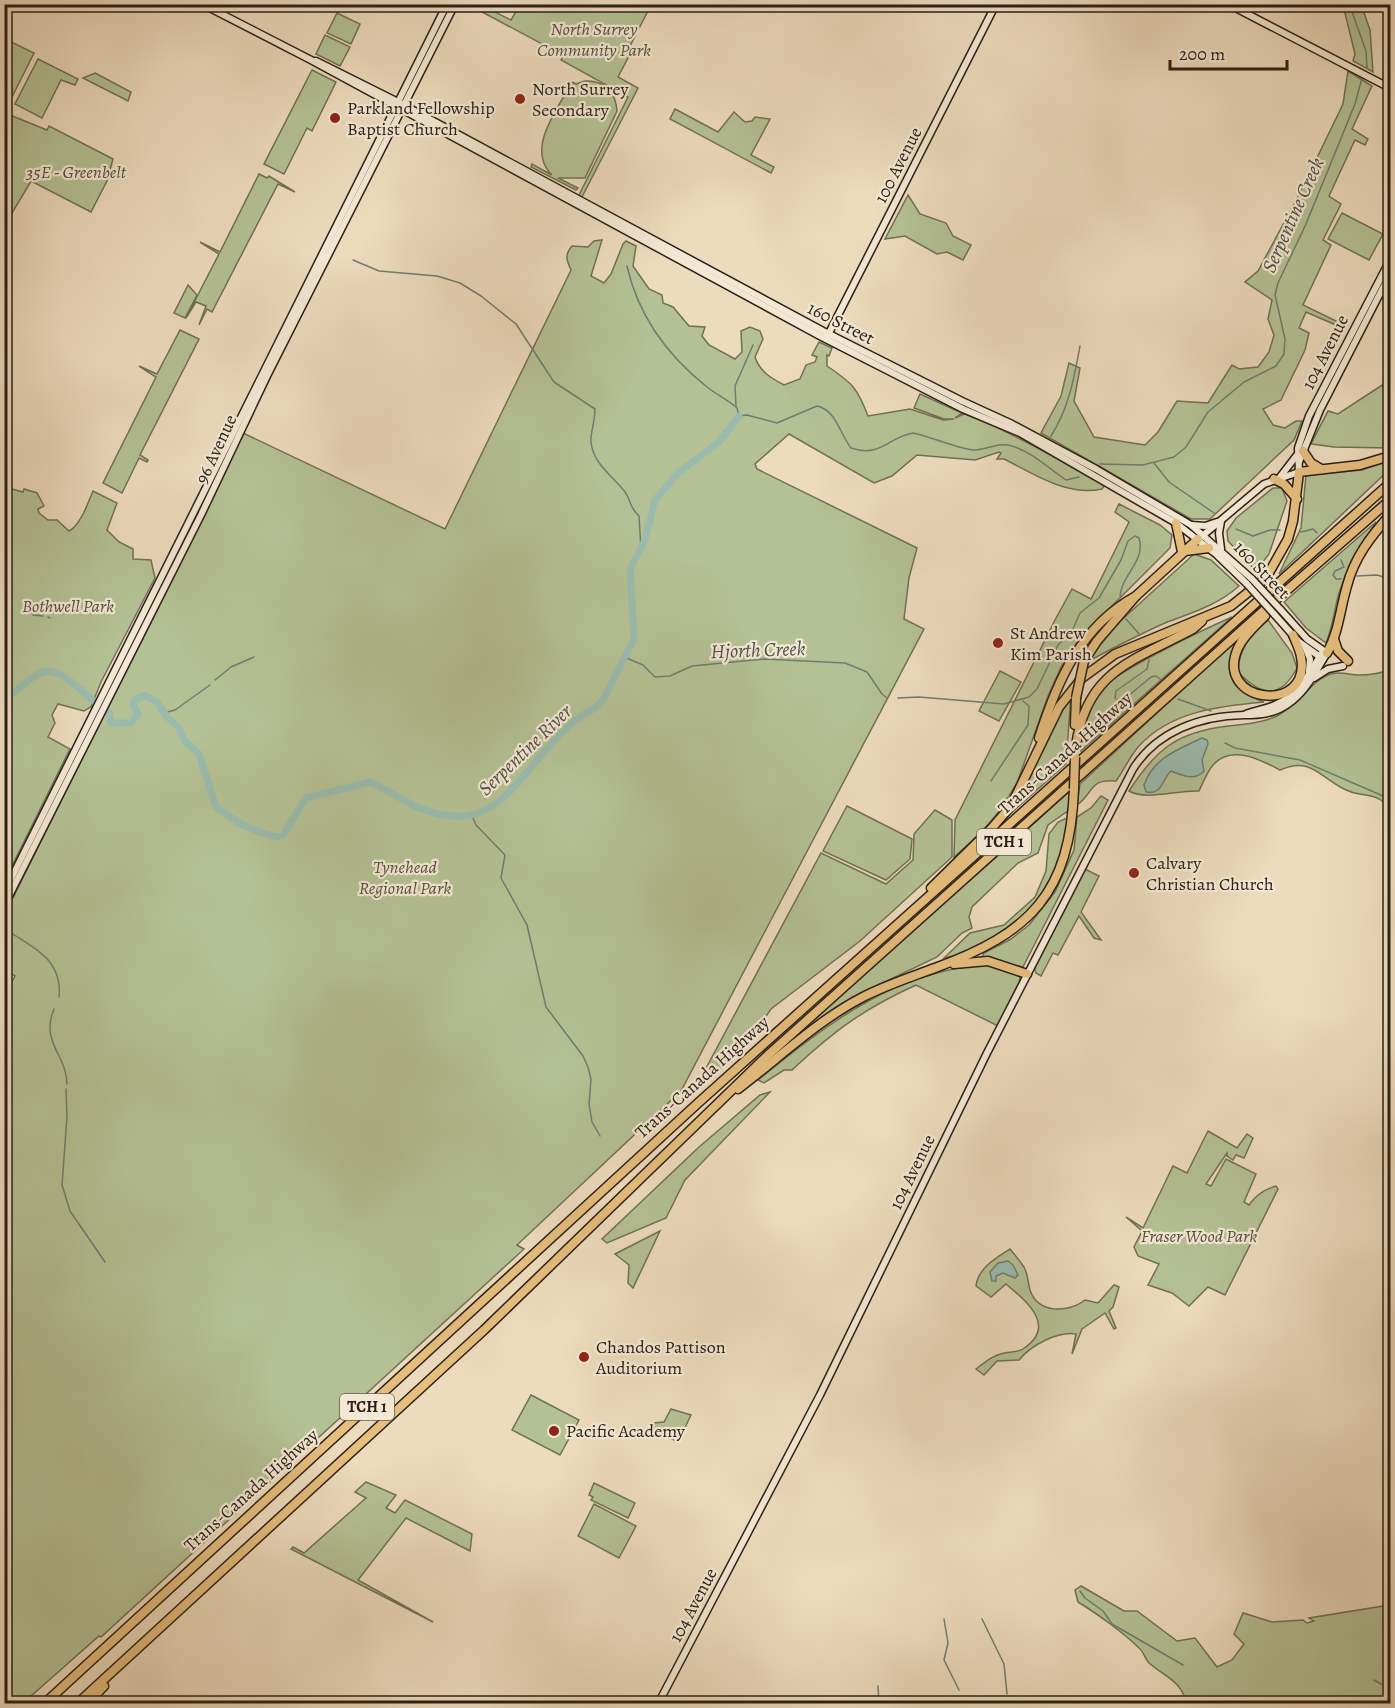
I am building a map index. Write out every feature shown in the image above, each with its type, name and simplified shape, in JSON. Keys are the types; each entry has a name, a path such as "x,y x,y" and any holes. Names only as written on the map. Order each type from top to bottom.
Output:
{"highway":[{"path":"1300,460 1321,469 1360,465 1390,456"},
{"path":"1300,460 1321,469"},
{"path":"1076,746 1085,704 1100,683 1124,666 1231,606 1266,578 1288,538 1296,499 1300,460"},
{"path":"1277,478 1296,499"},
{"name":"Trans-Canada Highway","path":"44,1704 872,946 1390,483"},
{"name":"Trans-Canada Highway","path":"77,1704 476,1338 706,1113 1098,759 1390,500"},
{"path":"1323,655 1334,639 1353,566 1366,544 1390,515"},
{"path":"1176,523 1181,537 1182,552"},
{"path":"706,1113 824,1023 861,998 936,968 997,940 1031,914 1049,891 1061,869 1069,845 1073,813 1076,698 1084,661 1136,596 1201,537"},
{"path":"1182,552 1209,548"},
{"path":"1293,635 1302,662 1299,676 1294,684 1285,692 1271,697 1256,694 1245,688 1235,668 1235,655 1240,644 1306,576"},
{"path":"1030,768 1057,684 1073,653 1124,602 1136,596"},
{"path":"872,946 991,829 1017,797 1059,707 1070,691 1096,665 1137,644 1192,622 1202,621"},
{"path":"1334,639 1345,663"},
{"path":"936,968 988,961 1027,974"},
{"path":"87,1704 159,1629"},
{"path":"35,1704 92,1659"}],"main road":[{"name":"160 Street","path":"202,4 400,106 963,409 1014,430 1201,537 1221,549 1277,611 1323,655"},
{"name":"96 Avenue","path":"4,893 187,543 400,106 447,4"},
{"name":"96 Avenue","path":"105,699 316,266 454,4"},
{"name":"100 Avenue","path":"827,336 996,4"},
{"path":"1228,4 1390,88"},
{"name":"104 Avenue","path":"1300,460 1309,416 1390,260"},
{"path":"316,266 317,276"},
{"name":"104 Avenue","path":"1300,460 1320,410 1390,274"},
{"name":"160 Street","path":"827,336 1027,431 1191,525 1209,548 1250,581"},
{"path":"1277,478 1300,460"},
{"path":"1201,537 1255,490 1277,478 1300,460"},
{"path":"1191,525 1205,526 1221,520"},
{"path":"1221,520 1219,533 1221,549"},
{"path":"186,532 187,543"},
{"name":"160 Street","path":"1277,611 1293,635 1304,646 1323,655"},
{"path":"1304,646 1310,661 1310,678 1345,663"},
{"name":"104 Avenue","path":"658,1704 816,1401 1027,974 1139,759 1163,737 1183,727 1202,721 1244,715 1284,700 1310,678 1323,655"},
{"name":"96 Avenue","path":"4,906 97,714"}],"green space":[{"name":"North Surrey Community Park","path":"469,5 481,5 511,20 520,5 651,5 626,54 629,56 618,77 638,88 582,197 579,195 628,97 561,60 563,55"},
{"path":"1343,5 1363,10 1370,30 1373,72 1353,61 1355,54"},
{"path":"337,13 360,24 351,44 327,33"},
{"path":"325,35 350,47 340,66 316,54"},
{"path":"5,39 34,53 5,111"},
{"path":"38,59 78,79 75,85 61,80 42,118 15,104"},
{"path":"312,70 336,82 312,131 307,128 284,174 264,164"},
{"path":"1348,71 1372,86 1352,129 1368,139 1365,145 1355,140 1329,196 1341,204 1323,240 1331,245 1303,305 1336,321 1336,325 1306,312 1299,328 1309,333 1305,350 1281,400 1263,409 1273,425 1285,428 1296,421 1302,421 1294,440 1210,519 1191,519 1041,433 1061,396 1069,363 1080,368 1074,401 1094,437 1145,445 1158,432 1177,401 1208,403 1232,365 1239,369 1258,367 1269,352 1274,335 1268,319 1272,300 1245,282 1258,271 1300,193 1343,104"},
{"path":"95,73 131,92 128,101 83,78"},
{"path":"592,81 608,88 614,98 617,111 585,178 558,178 578,188 576,190 531,167 532,164 552,175 545,165 542,153 547,129 572,82 576,84"},
{"path":"675,109 718,132 734,112 745,122 752,121 755,117 770,119 751,155 774,167 771,173 670,119"},
{"name":"35E - Greenbelt","path":"5,113 47,130 49,126 113,159 107,181 91,212 31,181 5,225"},
{"path":"259,174 267,178 269,176 295,192 278,184 212,312 207,309 199,325 206,306 196,302 186,318 219,254 200,242 220,252"},
{"path":"908,195 920,214 946,223 953,236 971,245 963,260 947,252 937,254 905,236 885,239"},
{"path":"1342,213 1383,234 1369,260 1328,239"},
{"name":"Tynehead Regional Park","path":"602,240 591,276 604,283 611,274 623,244 626,241 636,246 633,266 649,289 662,295 663,303 673,307 689,326 705,327 702,336 709,345 735,359 742,352 741,331 750,327 760,331 763,339 755,357 757,362 766,374 784,385 800,379 806,365 815,362 817,357 812,355 819,342 832,348 829,356 827,355 827,366 853,386 868,416 910,409 943,420 954,419 944,419 914,408 920,394 962,413 955,418 964,414 975,416 1106,483 1102,489 1089,491 1064,487 1051,483 1004,459 997,459 1001,453 999,452 975,460 917,455 892,476 874,483 789,434 755,464 757,469 917,548 909,578 904,619 924,629 681,1091 517,1245 524,1249 101,1637 99,1636 22,1704 4,1703 4,996 15,976 5,969 5,914 243,433 445,529 571,270 567,258 569,249 572,246 588,247 594,241"},
{"path":"188,285 197,295 185,318 174,313"},
{"path":"180,330 199,339 140,455 148,460 147,462 139,458 122,493 103,483 156,377 139,366 157,374"},
{"path":"1390,380 1390,448 1334,447 1311,444 1328,411 1338,414"},
{"path":"1390,460 1390,469 1279,574 1301,528 1306,475 1362,470"},
{"name":"Bothwell Park","path":"5,487 37,493 44,506 38,509 39,513 48,520 57,520 69,531 80,519 93,491 117,503 107,530 119,542 133,549 133,559 151,560 155,578 101,682 91,707 84,711 58,704 52,715 55,723 48,737 70,749 5,880"},
{"path":"1273,488 1282,488 1287,501 1269,554 1256,571 1228,541 1227,531 1236,518"},
{"path":"1119,504 1160,525 1172,535 1170,548 1080,638 1061,667 1048,696 1017,783 1001,809 981,833 954,857 955,820 1055,620 1072,589 1091,599 1129,522 1115,512"},
{"path":"1376,522 1342,583 1326,643 1306,628 1284,602"},
{"path":"1194,554 1211,560 1239,586 1213,603 1165,623 1087,662 1115,626"},
{"path":"1232,617 1081,751 1087,714 1096,694 1104,686 1137,664"},
{"path":"1268,620 1292,653 1297,668 1284,686 1270,691 1255,686 1238,672 1243,649"},
{"path":"1232,644 1234,646 1229,666 1233,682 1245,693 1264,702 1214,708 1197,712 1166,725 1139,746 1116,781 1096,784 1077,805 1080,784"},
{"path":"1390,670 1390,809 1380,799 1344,789 1307,767 1290,766 1280,770 1255,758 1237,755 1220,759 1213,765 1199,791 1144,795 1129,791 1149,764 1181,738 1210,729 1259,722 1277,716 1292,706 1317,682 1331,674 1367,675"},
{"path":"1000,671 1021,682 999,721 979,711"},
{"path":"1071,694 1066,764 1008,816 1025,786 1053,723"},
{"path":"1070,791 1069,810 1048,825 1038,853 1018,863 972,907 969,917 972,928 962,933 937,957 860,994 774,1055"},
{"path":"1101,796 1108,800 1023,967 982,957 984,953 1011,939 1029,925 1055,892 1074,850 1077,817 1091,808"},
{"path":"847,806 912,839 910,859 886,880 823,851"},
{"path":"935,810 952,820 952,857 860,941 771,1009 749,1041 700,1088 697,1085 821,853 886,884 913,860 914,834"},
{"path":"1069,817 1062,858 1054,876 1030,908 1015,923 982,945 944,958 970,933 1004,925 1035,897 1046,871 1049,834 1058,822"},
{"path":"1083,868 1099,876 1081,912 1101,940 1094,938 1079,916 1058,955 1053,953 1041,976 1036,973 1034,967"},
{"path":"988,964 1020,976 1019,983 998,1026 916,985 880,1003 850,1022 792,1070 784,1070 764,1083 758,1080 810,1039 864,1003 923,977"},
{"path":"770,1092 685,1180 666,1218 607,1243 602,1239 699,1147 760,1095"},
{"name":"Fraser Wood Park","path":"1208,1131 1237,1148 1247,1134 1253,1138 1244,1158 1236,1155 1233,1160 1227,1156 1227,1153 1206,1184 1211,1186 1226,1159 1256,1174 1244,1202 1249,1205 1264,1191 1276,1186 1278,1189 1225,1295 1208,1287 1189,1306 1172,1293 1148,1285 1159,1264 1138,1256 1134,1247 1142,1231 1126,1217 1143,1228 1173,1166 1187,1173"},
{"path":"660,1231 633,1288 628,1283 629,1265 615,1254"},
{"path":"1010,1249 1024,1267 1034,1298 1047,1307 1063,1309 1085,1300 1098,1303 1114,1285 1119,1287 1113,1307 1109,1311 1116,1328 1114,1329 1105,1313 1082,1329 1072,1354 1076,1334 1061,1335 1038,1344 1019,1360 997,1361 984,1375 976,1369 996,1355 1023,1349 1038,1332 1035,1314 1006,1284 991,1297 976,1286 984,1269"},
{"path":"531,1395 579,1420 560,1455 512,1430"},
{"path":"671,1409 691,1415 678,1442 650,1428 653,1423 664,1422"},
{"path":"366,1482 396,1495 386,1508 395,1513 405,1500 472,1534 470,1551 406,1518 358,1580 433,1622 291,1549 293,1547 304,1553 366,1498 355,1492"},
{"path":"594,1483 635,1503 628,1518 591,1500 593,1497 589,1495"},
{"path":"594,1504 636,1526 619,1558 578,1536"},
{"path":"1081,1586 1124,1611 1137,1611 1177,1641 1195,1638 1217,1667 1232,1660 1244,1644 1234,1634 1243,1613 1272,1622 1303,1620 1307,1623 1314,1621 1309,1618 1390,1605 1390,1703 1186,1703 1177,1684 1149,1663 1133,1642 1078,1602 1075,1590"}],"shaded area":[{"path":"1202,738 1207,740 1208,744 1202,760 1204,771 1193,777 1171,771 1159,789 1146,792 1144,785 1148,776 1160,761"},
{"path":"1008,1261 1018,1275 1015,1278 1003,1273 996,1276 996,1281 992,1281 990,1272 998,1263"}],"waterway":[{"name":"Serpentine Creek","path":"1351,9 1366,51 1367,68"},
{"name":"Serpentine Creek","path":"1100,464 1143,465 1174,457 1186,447 1208,412 1244,382 1276,366 1284,354 1285,339 1275,295 1278,283 1306,224 1355,104 1362,78"},
{"path":"353,260 379,271 437,276 460,283 481,296 516,324 554,382 595,409 591,439 595,457 625,492 639,516 641,549"},
{"name":"Serpentine Creek","path":"627,266 647,318 667,348 693,375 737,408 739,416 747,415 777,423 817,406 829,412 851,448 877,449 897,438 913,433 971,450 1002,445 1012,446 1034,457 1066,480 1079,477"},
{"path":"736,406 735,386 753,345"},
{"path":"1051,436 1067,404 1080,346"},
{"name":"Serpentine River","path":"4,699 38,674 51,672 68,679 109,712 111,723 131,723 138,714 133,705 134,700 145,695 158,703 167,717 178,727 185,741 199,754 216,807 241,824 277,837 283,835 306,798 370,782 415,806 440,815 462,816 480,812 496,804 568,726 594,709 603,700 634,639 630,569 645,540 655,500 678,473 719,442 739,416"},
{"path":"1154,463 1169,482 1214,513"},
{"path":"1236,529 1253,536 1270,530 1280,530"},
{"path":"1301,532 1313,529 1317,533"},
{"name":"Hjorth Creek","path":"898,698 919,697 1004,704 1029,697 1037,689 1058,645 1072,631 1080,613 1099,598 1121,560 1128,541 1135,536 1139,538 1139,554 1120,596"},
{"path":"1341,560 1344,567 1335,571 1333,575 1336,579 1341,579"},
{"path":"1357,576 1377,575 1390,579"},
{"path":"33,615 43,616"},
{"name":"Hjorth Creek","path":"1126,619 1140,635"},
{"path":"215,680 231,667 254,657"},
{"name":"Hjorth Creek","path":"624,657 643,665 655,677 670,676 692,666 764,659 845,663 867,672 887,698"},
{"name":"Hjorth Creek","path":"1149,660 1147,669 1116,691 1115,698 1121,702 1151,677 1156,676 1160,679"},
{"path":"164,713 175,710 210,685"},
{"name":"Hjorth Creek","path":"1178,699 1211,711"},
{"path":"991,781 1028,725 1029,706 1023,701"},
{"name":"Hjorth Creek","path":"1225,743 1235,748 1300,760 1390,799"},
{"path":"472,816 476,825 505,855 501,878 527,925 546,1007 583,1056 588,1067 591,1079 589,1104 592,1122 600,1136"},
{"path":"4,928 34,948 50,963 59,983 59,997"},
{"path":"54,1009 50,1031 66,1074 67,1084"},
{"path":"66,1089 67,1117 62,1185 70,1211 105,1262"},
{"path":"1080,1591 1085,1598 1103,1611 1112,1624 1183,1665"},
{"path":"944,1619 948,1643 944,1660 959,1690"},
{"path":"982,1619 1004,1664 1007,1694"},
{"path":"1374,1680 1390,1689"},
{"path":"878,1686 879,1704"}],"place":[{"name":"North Surrey Secondary","path":"520,99"},
{"name":"Parkland Fellowship Baptist Church","path":"335,118"},
{"name":"St Andrew Kim Parish","path":"998,643"},
{"name":"Calvary Christian Church","path":"1134,873"},
{"name":"Chandos Pattison Auditorium","path":"584,1357"},
{"name":"Pacific Academy","path":"554,1431"}]}
